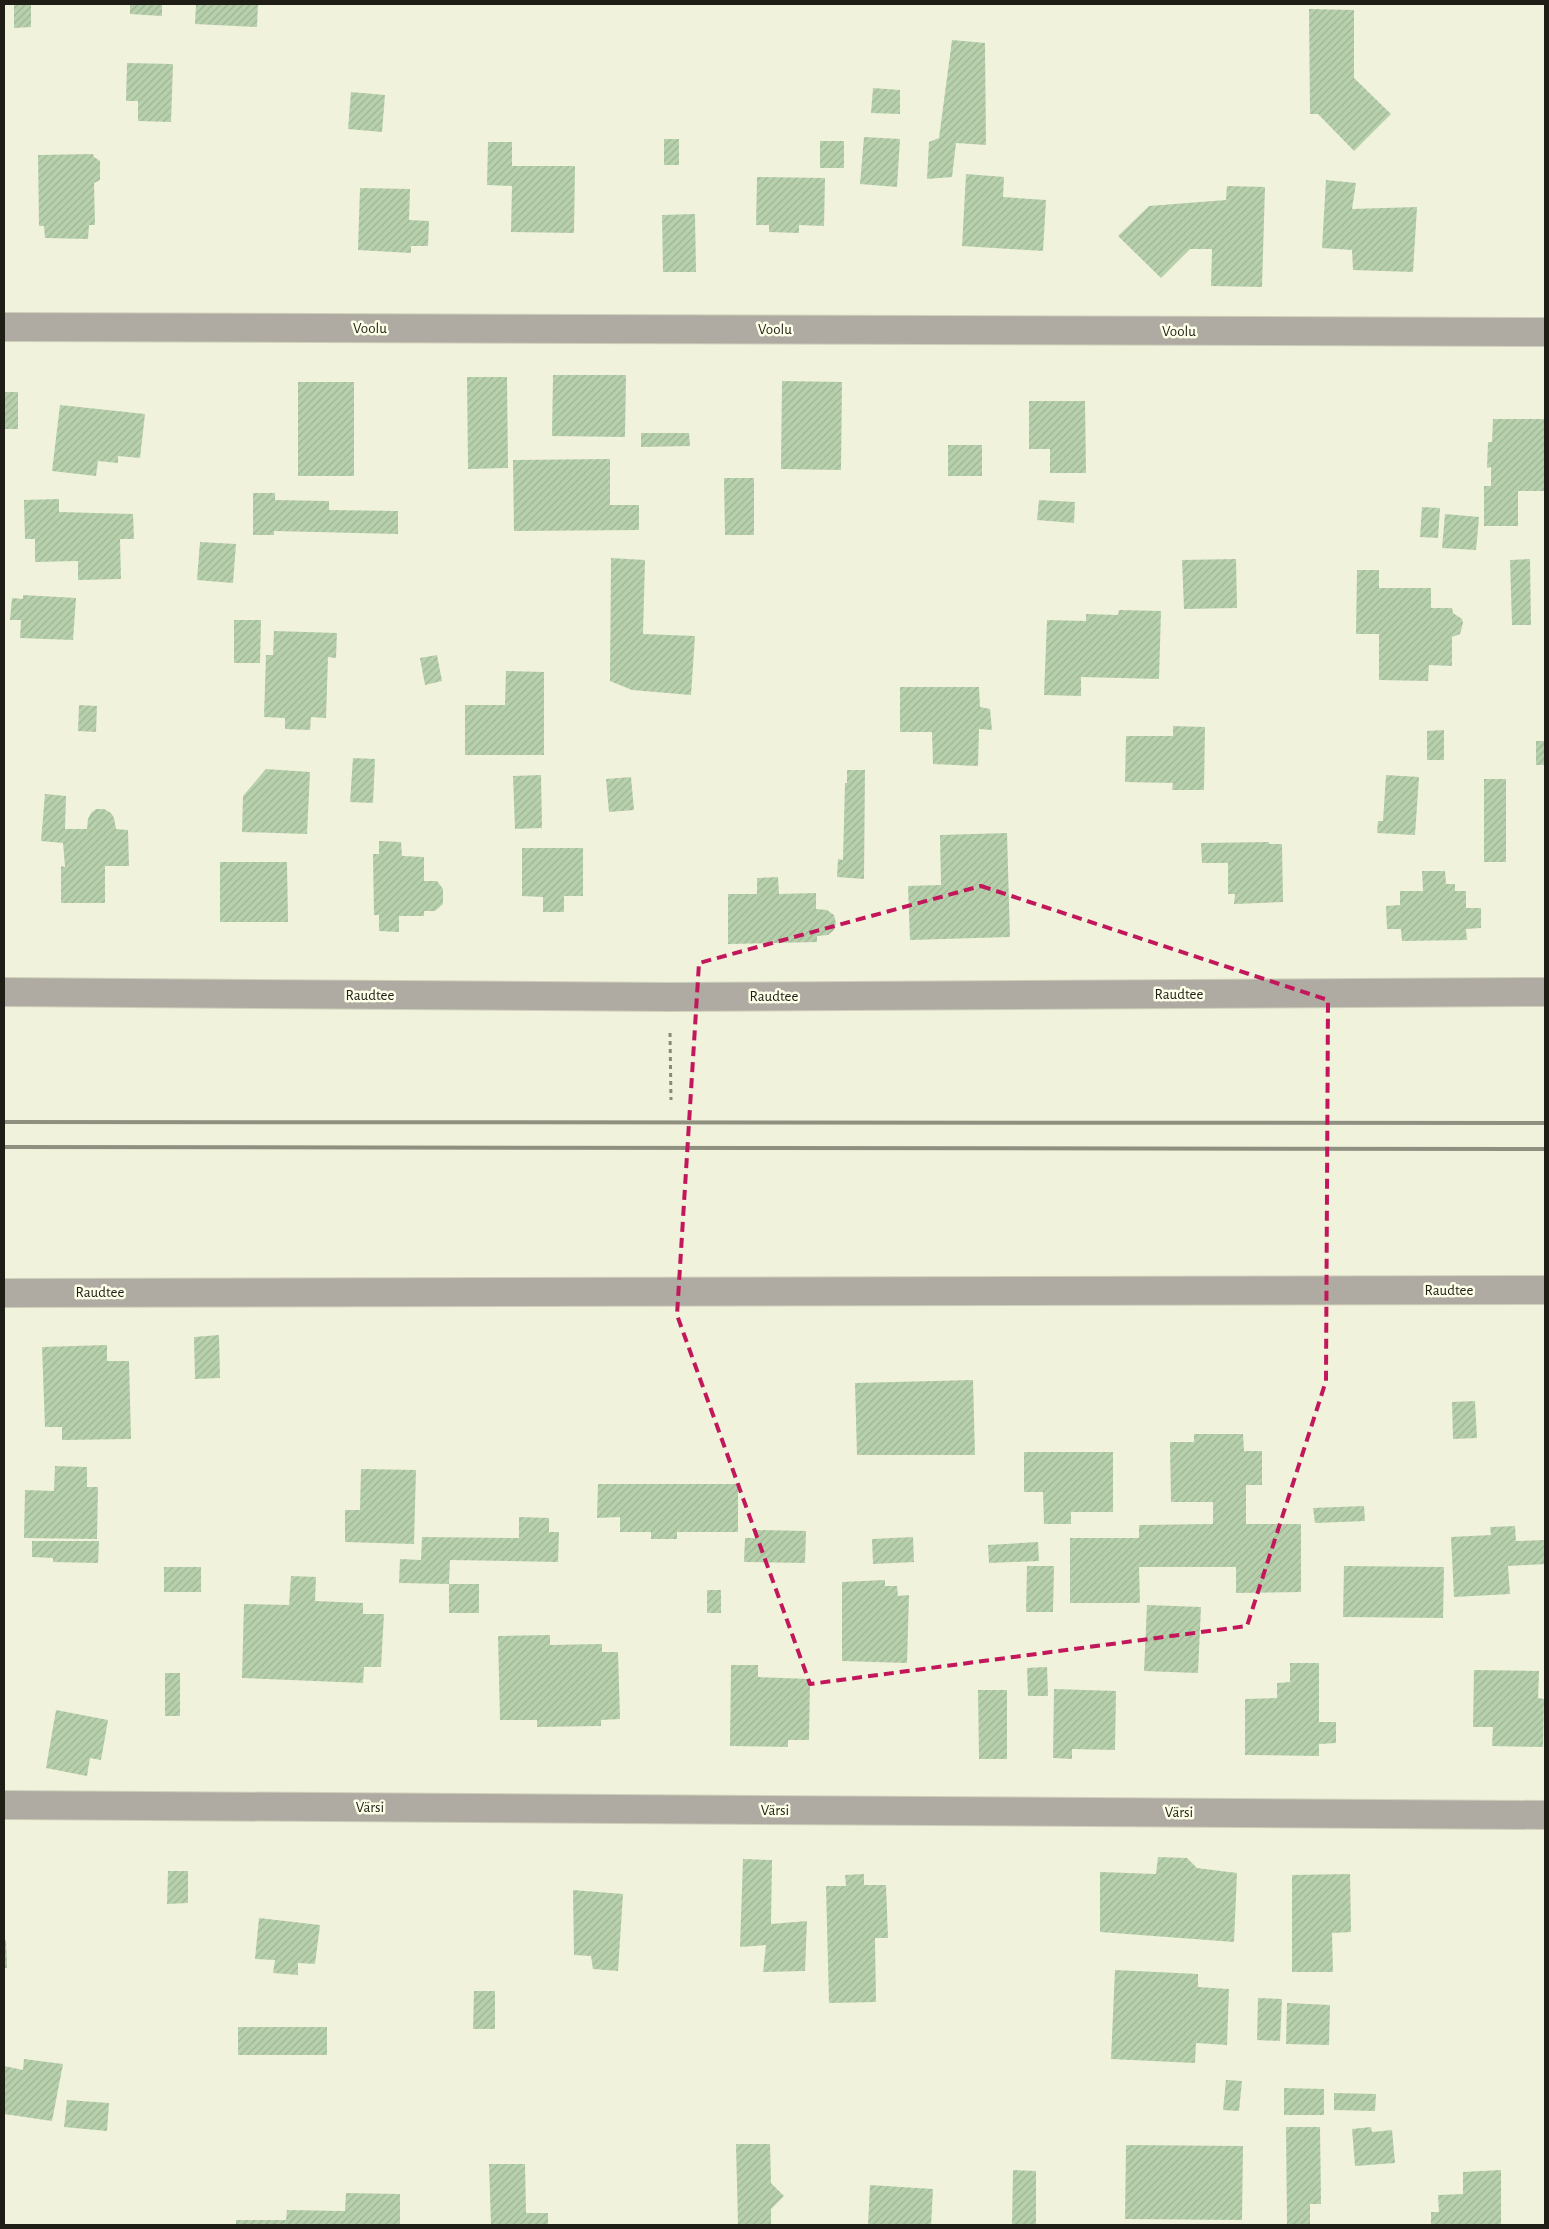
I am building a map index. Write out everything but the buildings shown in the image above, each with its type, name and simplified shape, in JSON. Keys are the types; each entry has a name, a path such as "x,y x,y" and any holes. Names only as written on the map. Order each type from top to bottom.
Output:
{"street":[{"name":"Voolu","path":"4,327 1545,332"},
{"name":"Raudtee","path":"4,992 670,997 1545,992"},
{"name":"Raudtee","path":"4,1293 1545,1290"},
{"name":"Värsi","path":"4,1805 1545,1814"}],"path":[{"path":"670,1043 671,1100"}],"highlighted area":[{"path":"981,886 1328,1000 1326,1381 1247,1626 810,1684 677,1315 699,963"}],"railway":[{"path":"4,1122 1545,1123"},
{"path":"4,1147 1545,1149"}]}
